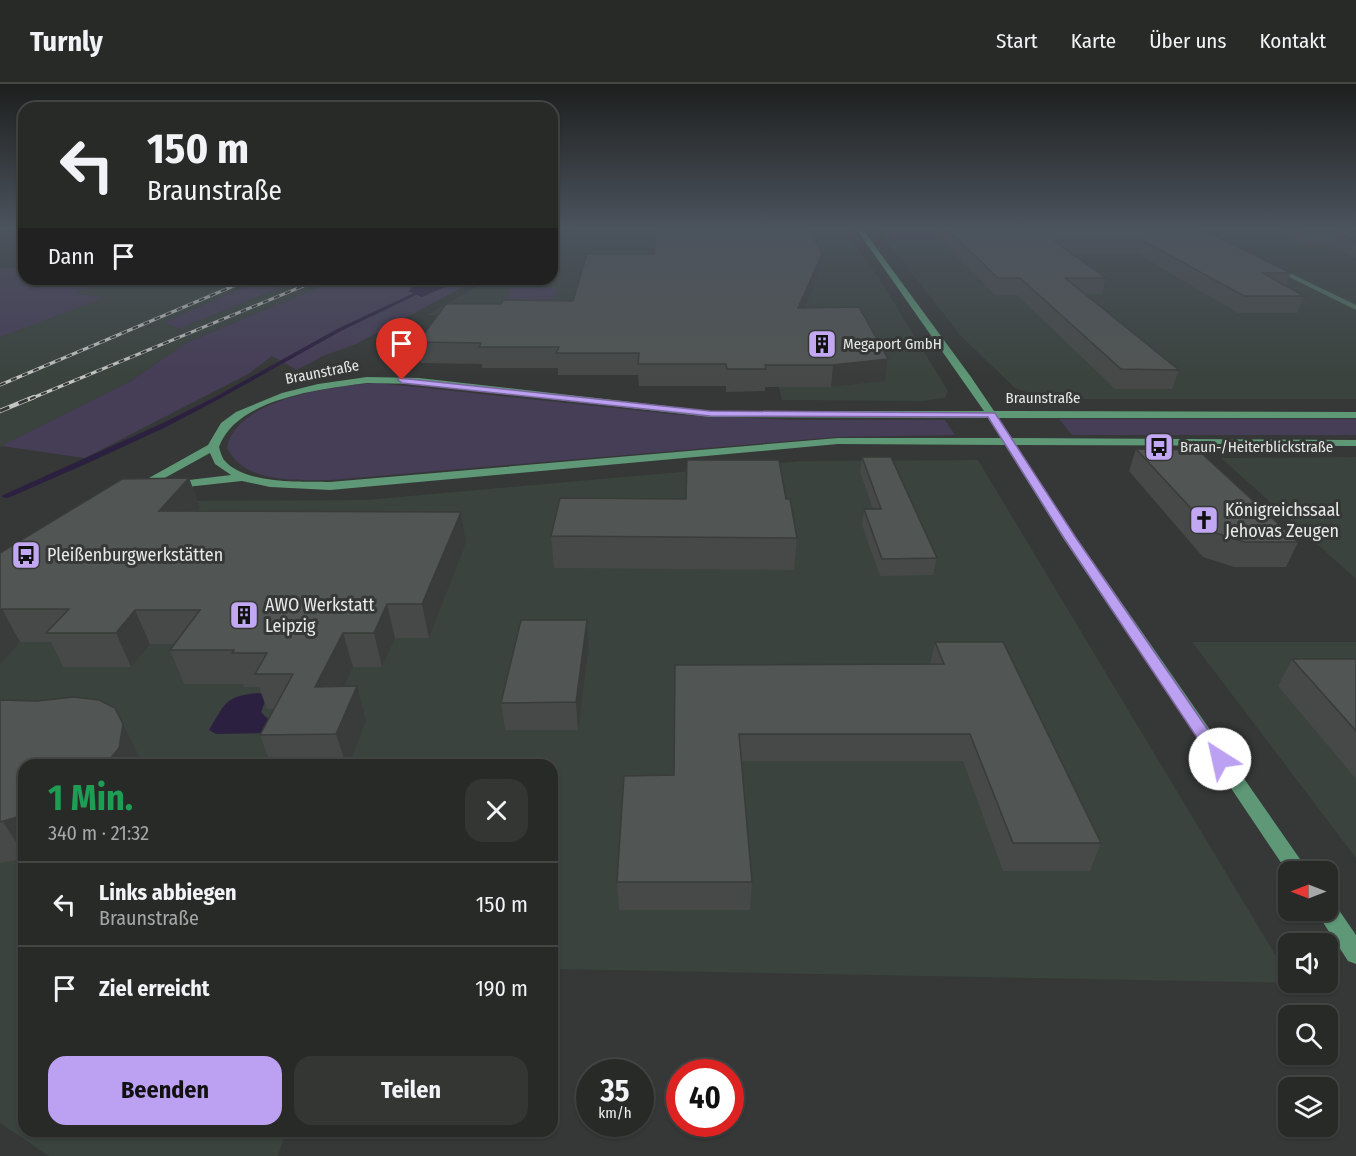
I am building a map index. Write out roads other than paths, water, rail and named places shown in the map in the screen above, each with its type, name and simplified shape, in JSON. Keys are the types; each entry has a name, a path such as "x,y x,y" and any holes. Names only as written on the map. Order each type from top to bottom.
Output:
{"main road":[{"path":"894,277 968,379 1114,602 1291,861"},
{"name":"Braunstraße","path":"242,477 219,462 213,447 216,436 225,425 259,405 318,387 367,380 418,381 710,414 1356,415"},
{"name":"Braunstraße","path":"213,447 122,496 172,486 242,477 270,483 330,486 838,441 1356,443"},
{"path":"1334,921 1356,954"}],"street":[{"path":"1294,277 1356,308"}],"waterway":[{"path":"5,496 166,425 339,330 416,294"}],"railway":[{"path":"0,385 236,285"},
{"path":"30,399 306,285"},
{"path":"0,411 34,397"}],"place":[{"name":"Megaport GmbH","path":"822,344"},
{"name":"Braun-/Heiterblickstraße","path":"1159,447"},
{"name":"Königreichssaal Jehovas Zeugen","path":"1204,520"},
{"name":"Pleißenburgwerkstätten","path":"26,555"},
{"name":"AWO Werkstatt Leipzig","path":"244,615"}]}
